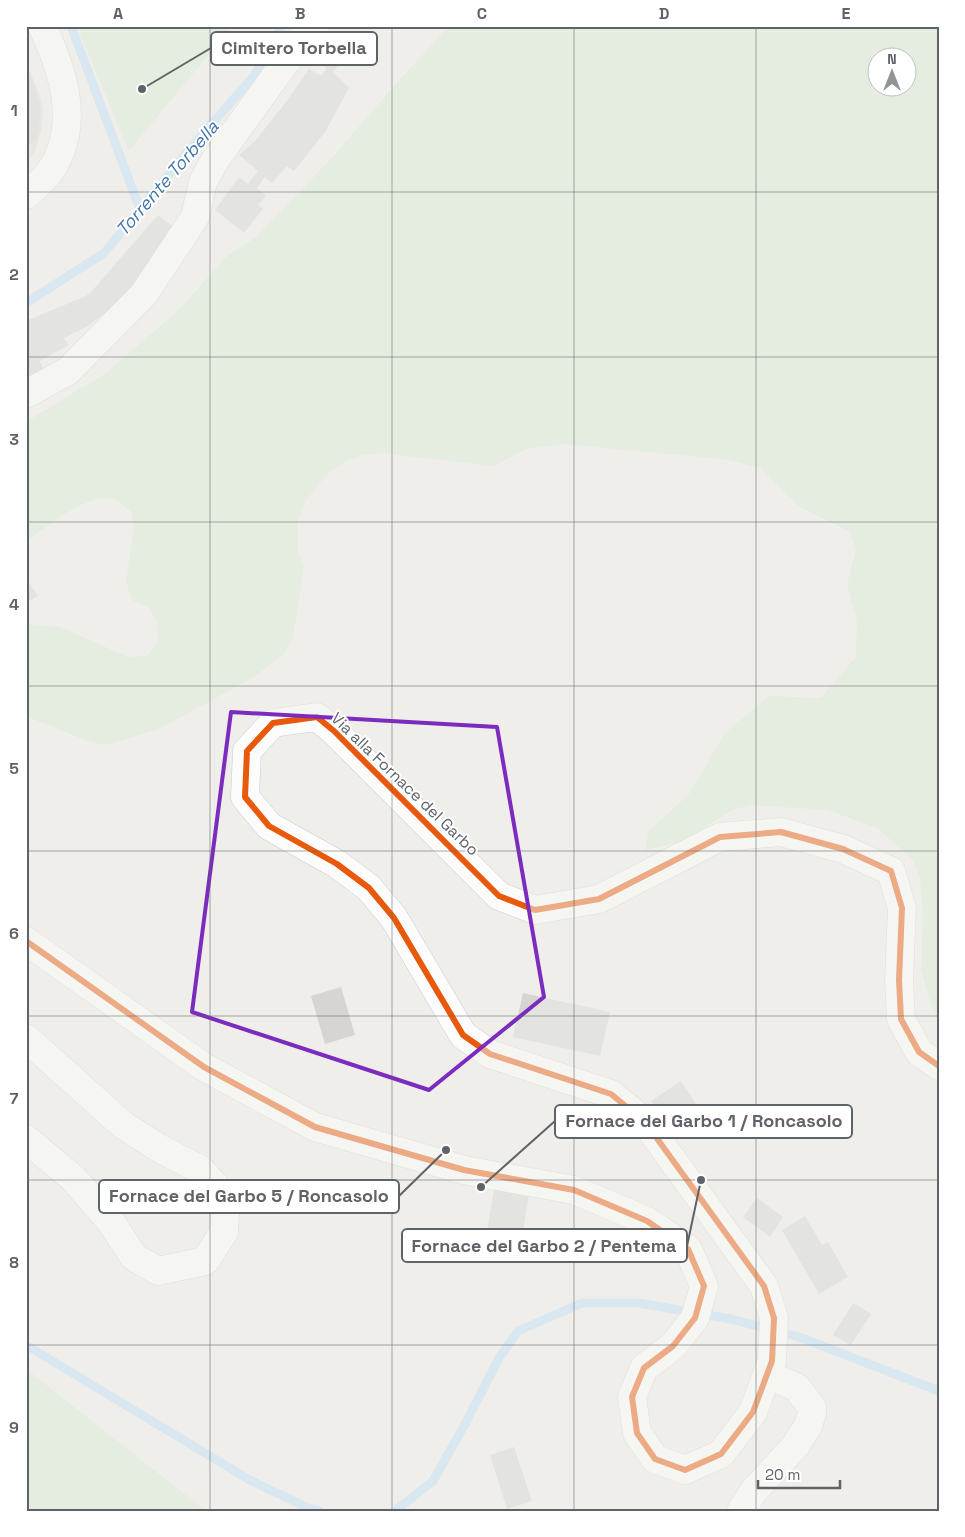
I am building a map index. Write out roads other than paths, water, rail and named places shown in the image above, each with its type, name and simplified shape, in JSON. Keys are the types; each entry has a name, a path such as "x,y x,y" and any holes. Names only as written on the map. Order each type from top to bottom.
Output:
{"street":[{"path":"26,195 53,167 63,142 68,118 66,92 42,26"},
{"path":"26,394 68,371 144,294 195,218 203,182 215,160 302,38 316,26"},
{"name":"Via alla Fornace del Garbo","path":"26,941 204,1067 315,1127 464,1170 574,1190 648,1221 688,1249 704,1286 695,1318 673,1346 644,1368 632,1398 637,1433 655,1459 685,1470 721,1454 753,1412 772,1361 774,1318 764,1286 645,1122 611,1094 490,1054 463,1034 394,918 369,888 338,864 268,826 245,798 247,751 273,723 317,717 334,731 499,896 535,910 599,899 720,837 781,832 843,848 892,871 902,908 899,980 901,1020 919,1052 939,1066"},
{"path":"26,1038 122,1125 159,1148 201,1170 226,1198 224,1232 204,1261 158,1271 134,1257 111,1222 74,1179 26,1139"},
{"path":"740,1511 753,1492 795,1446 808,1426 812,1413 812,1407 796,1386 768,1375"}],"waterway":[{"path":"71,26 140,209"},
{"name":"Torrente Torbella","path":"26,303 104,253 194,144 254,76 281,26"},
{"path":"395,1511 433,1481 499,1358 518,1331 582,1303 639,1303 731,1319 799,1337 939,1391"},
{"path":"26,1345 248,1479 312,1510 319,1511"}],"place":[{"name":"Cimitero Torbella","path":"142,89"},
{"name":"Fornace del Garbo 5 / Roncasolo","path":"446,1150"},
{"name":"Fornace del Garbo 2 / Pentema","path":"701,1180"},
{"name":"Fornace del Garbo 1 / Roncasolo","path":"481,1187"}]}
